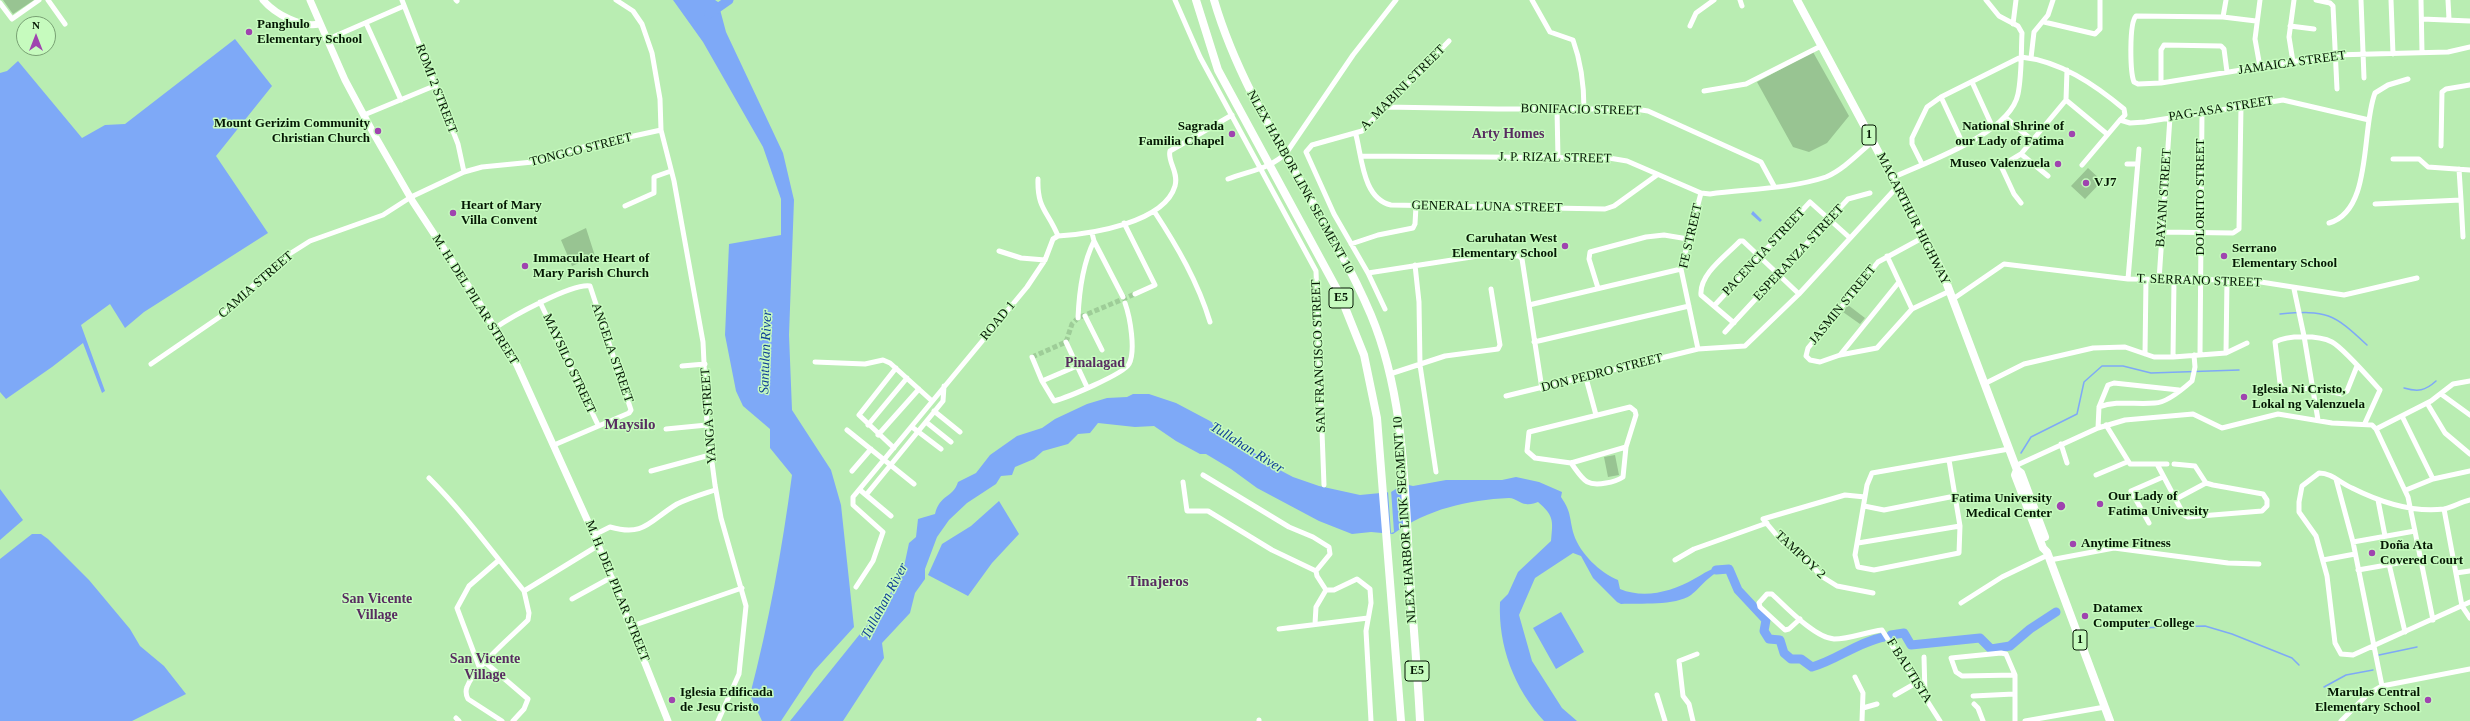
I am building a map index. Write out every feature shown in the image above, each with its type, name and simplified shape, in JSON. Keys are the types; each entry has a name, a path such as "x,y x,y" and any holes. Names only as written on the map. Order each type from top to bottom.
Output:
{"highway":[{"name":"NLEX HARBOR LINK SEGMENT 10","path":"1196,0 1218,70 1340,295 1364,355 1377,418 1401,721"},
{"name":"NLEX HARBOR LINK SEGMENT 10","path":"1214,0 1236,62 1341,252 1371,316 1383,347 1398,416 1405,483 1420,721"},
{"name":"MACARTHUR HIGHWAY","path":"1796,0 1924,237 1950,291 2016,468 2015,475 2043,548 2048,555 2110,721"}],"main road":[{"path":"263,0 272,10 294,20 314,26 320,24"},
{"name":"M. H. DEL PILAR STREET","path":"310,0 326,40 364,115 410,197 495,328 517,365 599,545 668,721"}],"street":[{"path":"0,3 12,19 39,0"},
{"path":"48,0 65,24"},
{"name":"ROMI 2 STREET","path":"402,0 434,86 458,144 464,172"},
{"name":"YANGA STREET","path":"616,0 633,11 644,31 652,52 658,92 661,130 671,171 696,296 706,364 707,425 710,455 721,518 746,606 739,674 718,721"},
{"name":"SAN FRANCISCO STREET","path":"1176,0 1200,56 1316,271 1324,484"},
{"path":"1228,179 1261,169 1280,160 1353,55 1396,0"},
{"path":"1532,0 1550,32 1573,40 1578,53 1584,88 1584,109"},
{"path":"1690,26 1698,11 1710,5 1714,0"},
{"path":"1892,178 1993,128 2005,117 2018,94 2022,33 2020,28 1998,16 1986,0"},
{"path":"2013,24 2016,0"},
{"path":"2031,58 2034,32 2044,22 2053,0"},
{"path":"2044,22 2095,34 2100,29 2100,0"},
{"path":"2226,0 2223,17 2256,21"},
{"path":"2260,0 2256,21 2255,39 2260,67"},
{"path":"2293,62 2290,26 2294,0"},
{"path":"2316,0 2330,3 2333,6 2334,54 2337,89"},
{"path":"2361,0 2364,78"},
{"path":"2391,0 2393,54"},
{"path":"2421,0 2422,52"},
{"path":"2448,0 2449,19"},
{"path":"326,40 404,6"},
{"name":"JAMAICA STREET","path":"2223,17 2148,15 2134,18 2131,73 2134,82 2138,84 2161,83 2334,54 2448,52 2470,47"},
{"path":"2422,19 2470,21"},
{"path":"366,23 401,100"},
{"path":"2290,26 2314,29"},
{"name":"A. MABINI STREET","path":"1356,135 1386,107 1449,41"},
{"path":"2161,83 2161,50 2164,45 2220,46 2224,49 2227,72"},
{"path":"1704,91 1746,84 1821,46"},
{"path":"1922,164 1912,144 1913,134 1927,107 1941,97 2021,57 2031,58 2067,70 2094,86 2124,109 2124,114 2120,120 2082,165"},
{"path":"2021,203 2014,194 2001,166 2021,154 2066,100 2067,70"},
{"path":"2329,223 2346,215 2359,189 2369,120 2375,93 2388,85 2408,79"},
{"path":"1972,82 1993,128"},
{"path":"364,115 434,86"},
{"path":"2441,146 2442,92 2446,88 2470,86"},
{"path":"1941,97 1963,144"},
{"path":"2066,100 2107,134"},
{"name":"PAG-ASA STREET","path":"2120,120 2130,123 2283,100 2369,120"},
{"path":"2162,232 2201,233 2237,231 2239,227 2241,106"},
{"name":"BONIFACIO STREET","path":"1386,107 1648,111 1761,162 1774,186"},
{"path":"1557,109 1558,158"},
{"name":"DOLORITO STREET","path":"2200,355 2202,112"},
{"path":"1038,179 1038,197 1042,210 1052,223 1057,236 1092,233 1124,223 1163,206 1175,185 1176,172 1170,158 1170,151 1232,115"},
{"path":"2005,117 2033,141"},
{"name":"BAYANI STREET","path":"2159,280 2170,117"},
{"name":"TONGCO STREET","path":"410,197 464,172 482,167 543,161 555,158 570,150 661,130"},
{"path":"1356,135 1312,145 1306,152 1331,207 1368,273 1385,309"},
{"name":"GENERAL LUNA STREET","path":"1356,135 1370,189 1376,198 1391,205 1525,206 1605,209 1614,206 1657,175"},
{"name":"J. P. RIZAL STREET","path":"1361,156 1609,158 1627,161 1701,193 1710,194 1774,186 1826,177 1840,169 1873,142"},
{"path":"2128,279 2139,149"},
{"path":"2021,154 2048,176"},
{"path":"2393,159 2419,159 2428,167 2470,170"},
{"path":"2127,164 2137,164"},
{"path":"2459,169 2463,237"},
{"path":"625,206 654,193 654,177 671,171"},
{"name":"DON PEDRO STREET","path":"1506,396 1542,389 1698,349 1738,347 1749,344 1799,294 1897,187"},
{"name":"FE STREET","path":"1698,349 1680,269 1701,193"},
{"name":"ESPERANZA STREET","path":"1725,332 1848,199 1870,193"},
{"name":"CAMIA STREET","path":"151,364 221,316 280,260 297,249 310,241 384,215 410,197"},
{"path":"2375,204 2461,200"},
{"name":"PACENCIA STREET","path":"1714,306 1810,202 1850,238"},
{"path":"1351,244 1378,235 1413,228 1415,224 1416,206"},
{"path":"1154,211 1189,270 1203,298 1210,322"},
{"path":"1124,223 1155,285 1135,294"},
{"path":"1092,233 1094,241 1123,297"},
{"path":"1598,288 1589,258 1590,252 1646,237 1664,235 1688,239"},
{"name":"ROAD 1","path":"856,587 873,561 883,532 853,505 852,499 912,427 944,385 1027,287 1045,260 1052,240 1057,236"},
{"name":"JASMIN STREET","path":"1840,355 1820,362 1814,362 1806,356 1806,351 1873,268 1888,256 1924,237"},
{"path":"1078,318 1079,297 1087,257 1094,241"},
{"path":"1734,323 1700,295 1701,284 1740,241 1744,241 1758,257 1799,294"},
{"path":"999,251 1021,258 1045,260"},
{"path":"1368,273 1478,256 1519,256 1522,259 1542,389"},
{"path":"1888,256 1912,309"},
{"name":"T. SERRANO STREET","path":"1953,299 2004,264 2128,279 2254,281 2294,289 2344,295 2417,278"},
{"path":"1415,265 1419,302 1420,365 1436,472"},
{"path":"1529,305 1680,269"},
{"path":"2145,354 2146,280"},
{"path":"2173,357 2174,280"},
{"path":"2226,353 2227,280"},
{"path":"1840,355 1899,282"},
{"name":"ANGELA STREET","path":"540,302 590,286 631,410 629,413 554,445"},
{"path":"1393,374 1445,356 1498,349 1500,345 1491,289"},
{"path":"2294,289 2300,310 2318,420"},
{"path":"1840,355 1877,348 1912,309 1950,291"},
{"path":"495,328 518,313 540,302"},
{"name":"MAYSILO STREET","path":"540,302 598,425"},
{"path":"1032,357 1042,381 1054,401 1122,370 1130,361 1131,326 1125,303"},
{"path":"1534,342 1689,306"},
{"path":"1085,316 1102,350"},
{"path":"2357,366 2347,391 2342,394 2313,388 2283,390 2280,383 2275,342 2304,336 2332,342 2357,366 2380,390 2365,424"},
{"path":"1066,342 1087,387"},
{"path":"1984,384 2024,364 2089,349 2115,346 2154,356 2173,357 2226,353 2247,343"},
{"path":"2099,408 2124,402 2156,404 2192,381 2194,355"},
{"path":"815,362 865,364 883,360 896,368 932,401"},
{"path":"682,366 706,364"},
{"path":"1042,381 1077,366"},
{"path":"894,448 860,417 860,413 896,368"},
{"path":"868,425 907,378"},
{"path":"1586,378 1596,415"},
{"path":"2376,429 2427,403 2453,384 2470,381"},
{"path":"2098,428 2099,408 2108,385 2114,383 2179,390"},
{"path":"866,495 943,401 944,385"},
{"path":"878,435 919,389"},
{"path":"2441,394 2470,415"},
{"path":"2427,403 2445,433 2470,454"},
{"path":"1571,463 1586,482 1593,485 1616,482 1624,477 1626,447 1636,415 1635,411 1630,407 1531,431 1528,435 1527,451 1530,456 1571,463 1626,447"},
{"path":"934,411 960,432"},
{"path":"2016,468 2061,444 2098,428 2125,420 2188,413 2197,414 2222,428 2270,415 2372,425 2376,429 2406,490 2433,620"},
{"path":"2402,416 2433,479"},
{"path":"926,422 951,442"},
{"path":"666,429 707,425"},
{"path":"2106,425 2127,462"},
{"path":"912,427 941,449"},
{"path":"847,430 914,484"},
{"path":"2061,444 2067,463"},
{"path":"852,471 871,449"},
{"path":"1949,460 1960,526 1959,553 1874,570 1861,568 1856,561 1858,543 1865,497 1869,478 1872,473 2009,449"},
{"path":"651,471 710,455"},
{"path":"2096,475 2127,462 2167,464"},
{"path":"2157,464 2162,477 2176,499 2188,517 2262,511 2266,506 2267,500 2263,494 2206,483 2176,499"},
{"path":"2174,464 2195,466 2206,483"},
{"path":"2406,490 2433,479 2470,470"},
{"path":"2470,500 2444,509 2411,509 2378,500 2328,474 2319,473 2302,486 2299,512 2305,522 2315,531 2323,560 2337,650 2347,656 2433,620 2470,602"},
{"path":"1203,475 1289,527 1313,537 1329,547 1330,554 1316,571"},
{"path":"2149,523 2131,491 2162,477"},
{"path":"429,478 450,499 524,591 529,613 528,620 480,669 467,687 465,693 468,699 502,721"},
{"path":"2336,479 2353,542 2382,686"},
{"path":"1183,482 1186,511 1208,511 1272,550 1316,571"},
{"path":"594,534 610,527 620,531 636,530 678,504 716,490"},
{"path":"860,490 891,516"},
{"name":"TAMPOY 2","path":"1865,497 1850,495 1763,519 1783,543 1800,552 1827,580 1843,588 1873,593"},
{"path":"1864,506 1884,510 1955,496"},
{"path":"2378,500 2385,536"},
{"path":"2444,509 2462,606 2470,618"},
{"path":"1675,560 1694,548 1767,523"},
{"path":"1858,543 1960,526"},
{"path":"2353,542 2415,531"},
{"path":"524,591 599,545"},
{"path":"1961,603 2002,577 2048,555 2114,548 2228,563 2259,564"},
{"path":"2323,560 2355,554"},
{"path":"2358,570 2421,559"},
{"path":"480,669 457,608 469,586 499,560"},
{"path":"2388,564 2405,632"},
{"path":"1316,571 1317,576 1326,590"},
{"path":"2456,573 2470,571"},
{"path":"572,599 612,577"},
{"path":"1326,590 1334,590 1353,579 1364,583 1370,589 1371,603 1366,631 1371,721"},
{"path":"632,626 742,588"},
{"path":"1315,624 1316,607 1326,590"},
{"name":"F BAUTISTA","path":"1800,619 1789,629 1785,630 1759,605 1770,593 1800,619 1827,638 1840,638 1882,630 1925,695 1940,721"},
{"path":"1279,629 1368,618"},
{"path":"2015,675 1962,676 1956,672 1951,658 2004,653 2010,659 2015,675 2015,721"},
{"path":"1693,721 1689,704 1683,696 1679,661 1697,654"},
{"path":"1924,657 1925,695"},
{"path":"486,663 524,694 528,702 513,721"},
{"path":"2341,721 2368,694 2382,686 2470,669"},
{"path":"1855,677 1863,693 1864,708 1862,721"},
{"path":"1895,695 1916,683"},
{"path":"1973,696 2014,694"},
{"path":"1657,695 1666,721"},
{"path":"1864,708 1877,704"},
{"path":"1974,704 1978,708 1983,721"},
{"path":"2025,721 2105,707"}],"green space":[{"path":"3,0 34,0 13,14"},
{"path":"1813,52 1849,116 1827,143 1809,152 1793,147 1757,82"},
{"path":"2088,168 2102,181 2085,199 2071,186"},
{"path":"586,228 595,256 572,266 561,240"},
{"path":"1848,305 1865,318 1860,324 1843,312"},
{"path":"1615,455 1619,475 1608,477 1604,457"}],"water":[{"name":"Santulan River","path":"673,0 715,0 718,2 726,32 783,153 794,200 789,335 792,410 831,470 841,505 854,627 814,671 781,721 762,721 750,695 774,586 792,475 770,448 770,429 743,406 736,391 725,335 729,244 781,235 781,199 763,147 703,42"},
{"path":"235,39 272,86 216,156 268,233 144,312 125,328 110,304 81,325 105,391 102,393 83,343 6,399 0,392 0,73 7,71 18,61 82,138 105,125 125,124"},
{"path":"1753,211 1762,220 1760,222 1751,214"},
{"name":"Tullahan River","path":"1133,394 1149,394 1176,403 1210,421 1274,467 1293,477 1319,486 1360,495 1391,492 1404,484 1413,486 1446,480 1502,480 1516,477 1539,482 1562,492 1561,497 1569,512 1574,535 1581,549 1604,573 1618,580 1620,589 1629,592 1648,594 1667,591 1685,584 1714,568 1728,567 1726,571 1716,573 1695,592 1684,599 1657,603 1621,604 1617,602 1593,578 1581,556 1573,553 1535,578 1519,615 1532,661 1562,708 1577,721 1544,721 1524,695 1510,666 1505,650 1500,618 1500,602 1508,594 1518,572 1551,541 1552,523 1550,515 1538,502 1524,504 1509,498 1478,501 1448,507 1434,512 1406,525 1393,534 1371,532 1352,534 1319,521 1257,488 1231,469 1206,454 1200,454 1176,441 1154,426 1135,427 1098,423 1090,433 1078,434 1068,444 1043,451 1034,459 1015,467 1012,475 1001,476 996,484 967,503 949,520 937,537 925,569 925,579 915,593 910,613 882,643 884,658 843,721 790,721 872,619 891,592 905,562 909,543 916,537 918,519 935,514 940,503 953,491 958,482 976,473 990,455 1017,436 1042,428 1055,419 1087,404 1107,398 1127,397"},
{"path":"0,489 23,520 0,540"},
{"path":"999,501 1019,534 992,563 968,596 928,575 942,544 971,526"},
{"path":"32,534 41,534 48,539 89,580 130,629 140,646 164,666 186,694 132,721 0,721 0,559"},
{"path":"1561,612 1584,652 1556,669 1533,628"}],"pier":[{"path":"1391,490 1394,532 1391,533 1388,491"}],"waterway":[{"path":"709,14 729,0"},
{"path":"2280,314 2309,313 2328,316 2346,326 2367,345"},
{"path":"2021,453 2031,437 2077,414 2084,382 2102,366 2123,366 2151,373 2239,370"},
{"path":"2404,388 2421,390 2425,389 2436,381"},
{"path":"1716,570 1729,569 1738,590 1766,620 1764,631 1769,639 1780,640 1784,653 1791,659 1801,659 1812,667 1874,639 1884,637"},
{"path":"1891,635 1904,633 1911,645 1980,638 1991,649 2010,646 2030,629 2056,612"},
{"path":"2136,628 2205,626 2232,634 2292,658 2299,665"},
{"path":"2379,655 2417,647"},
{"path":"2324,687 2346,675 2373,670"}],"tunnel":[{"path":"1032,357 1066,342 1072,324 1078,318 1135,294"}],"place":[{"name":"Panghulo Elementary School","path":"249,32"},
{"name":"Mount Gerizim Community Christian Church","path":"378,131"},
{"name":"Sagrada Familia Chapel","path":"1232,134"},
{"name":"National Shrine of our Lady of Fatima","path":"2072,134"},
{"name":"Museo Valenzuela","path":"2058,164"},
{"name":"VJ7","path":"2086,183"},
{"name":"Heart of Mary Villa Convent","path":"453,213"},
{"name":"Caruhatan West Elementary School","path":"1565,246"},
{"name":"Serrano Elementary School","path":"2224,256"},
{"name":"Immaculate Heart of Mary Parish Church","path":"525,266"},
{"name":"Iglesia Ni Cristo, Lokal ng Valenzuela","path":"2244,397"},
{"name":"Our Lady of Fatima University","path":"2100,504"},
{"name":"Fatima University Medical Center","path":"2061,506"},
{"name":"Anytime Fitness","path":"2073,544"},
{"name":"Doña Ata Covered Court","path":"2372,553"},
{"name":"Datamex Computer College","path":"2085,616"},
{"name":"Iglesia Edificada de Jesu Cristo","path":"672,700"},
{"name":"Marulas Central Elementary School","path":"2428,700"}],"district":[{"name":"Arty Homes","path":"1508,134"},
{"name":"Pinalagad","path":"1095,363"},
{"name":"Maysilo","path":"630,425"},
{"name":"Tinajeros","path":"1158,582"},
{"name":"San Vicente Village","path":"377,608"},
{"name":"San Vicente Village","path":"485,668"}]}
